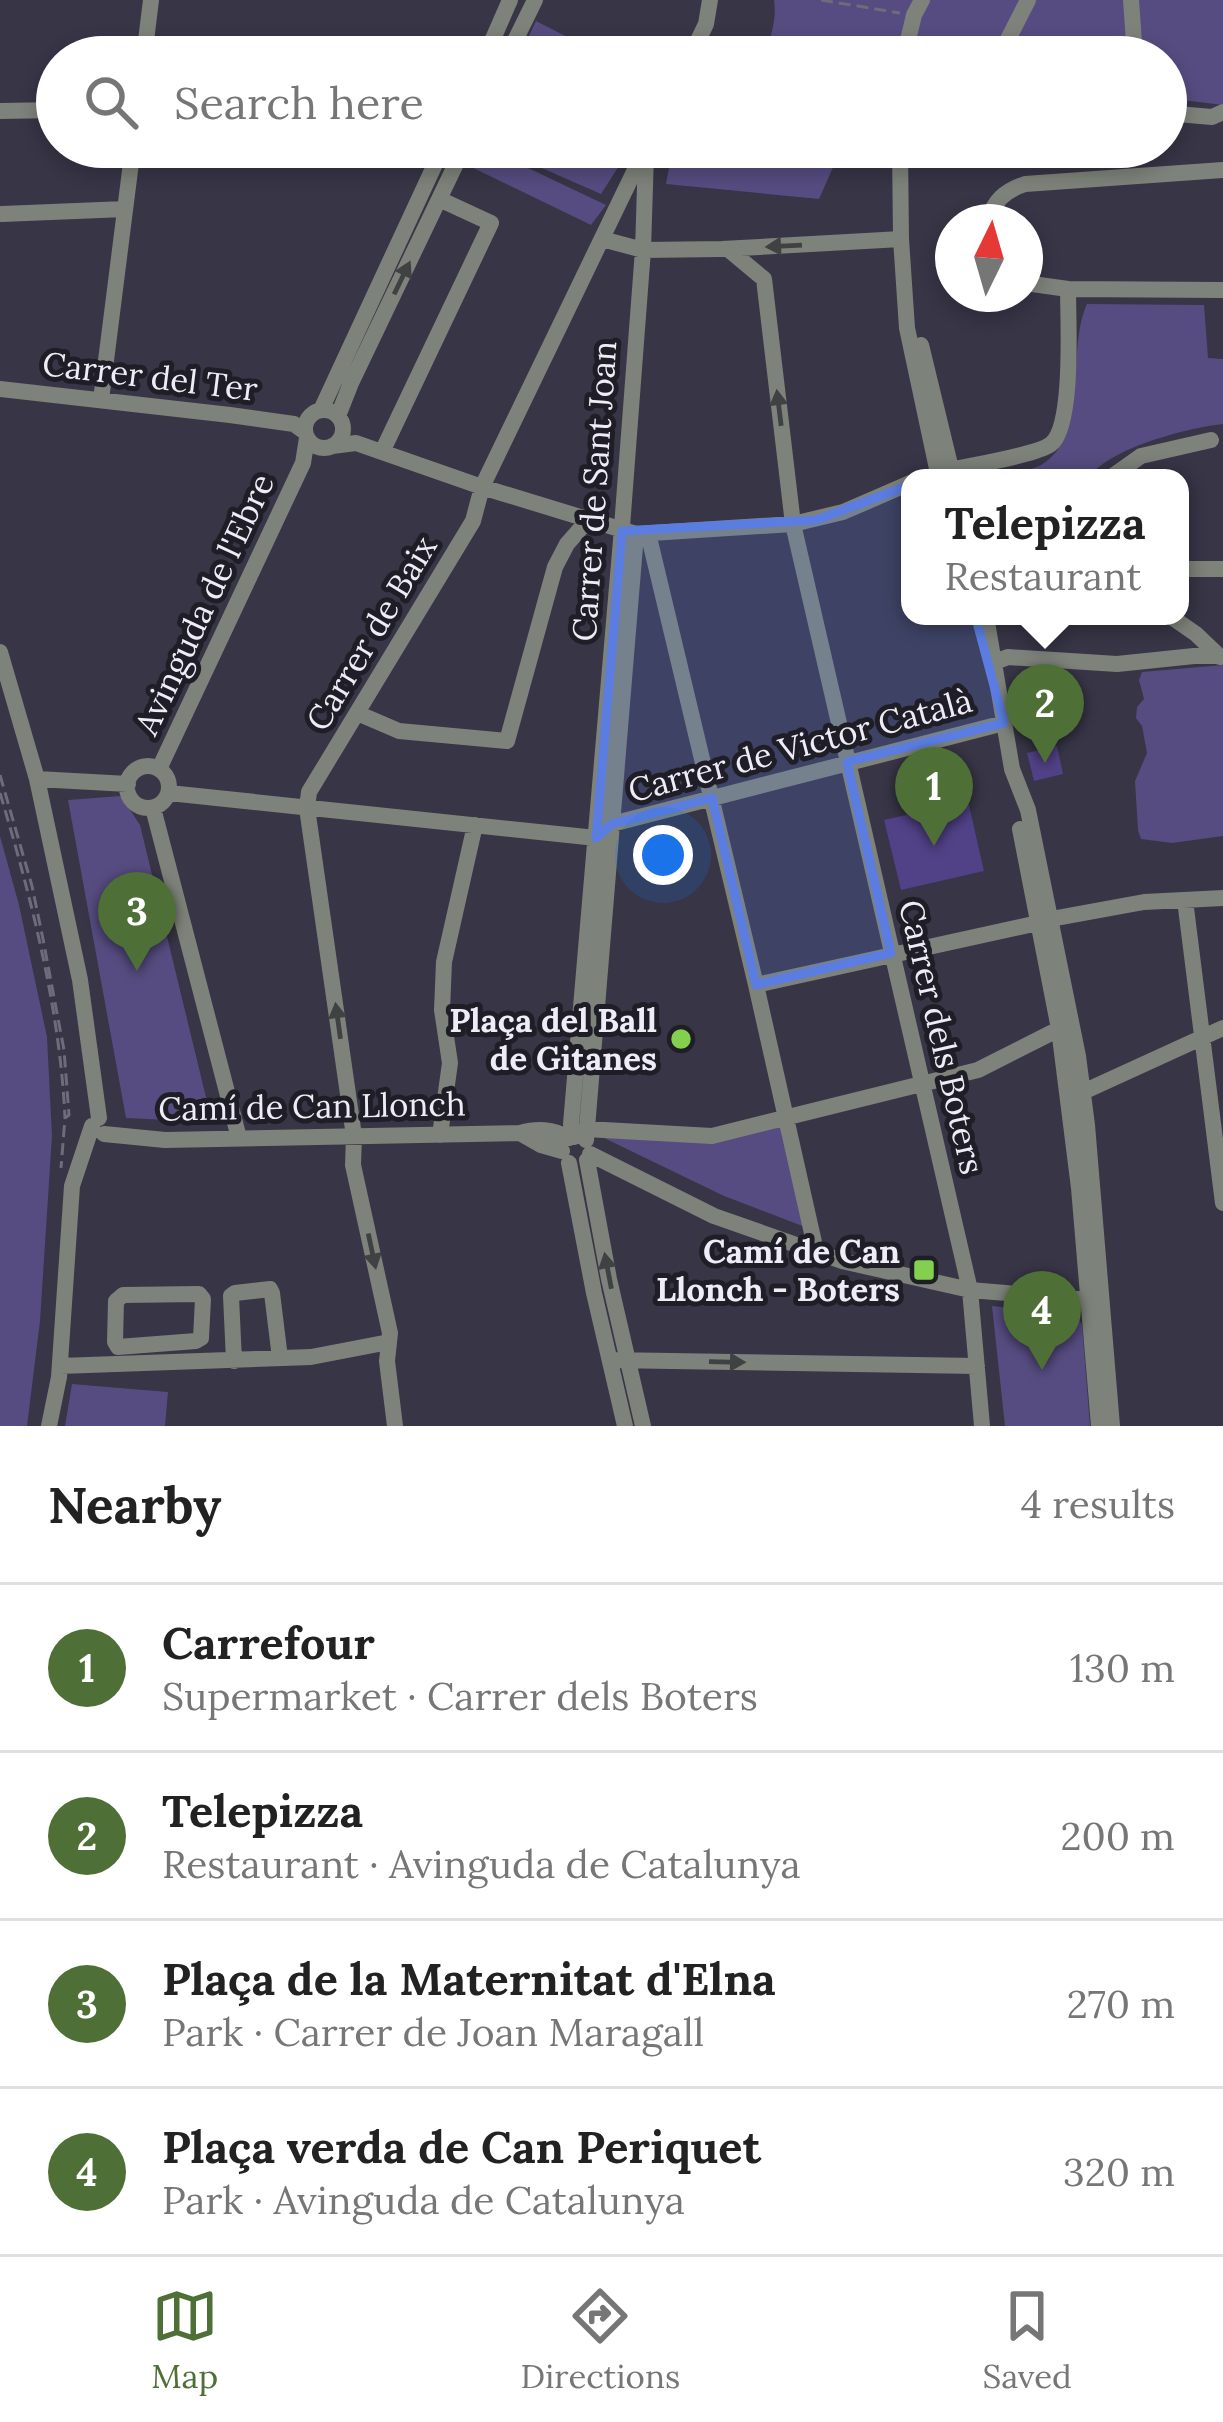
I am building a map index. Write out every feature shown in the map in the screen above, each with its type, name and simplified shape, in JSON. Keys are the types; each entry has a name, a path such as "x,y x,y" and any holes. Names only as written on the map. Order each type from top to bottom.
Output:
{"street":[{"path":"147,36 151,0"},
{"path":"494,36 510,0"},
{"path":"517,36 535,0"},
{"path":"700,36 710,0"},
{"path":"1010,36 1028,0"},
{"path":"1131,0 1134,36"},
{"path":"909,36 917,6"},
{"path":"0,111 36,110"},
{"path":"1187,115 1212,117 1223,112"},
{"path":"101,400 130,168"},
{"name":"Avinguda de l'Ebre","path":"159,769 319,429 433,168"},
{"name":"Avinguda de l'Ebre","path":"319,429 351,383 454,168"},
{"name":"Carrer de Baix","path":"307,808 309,792 473,521 482,487 636,168"},
{"name":"Carrer de Sant Joan","path":"578,1146 612,824 635,532 645,168"},
{"path":"900,168 907,328 932,450 941,469"},
{"path":"995,204 1004,193 1025,184 1223,170"},
{"path":"382,452 491,223 439,199"},
{"path":"2,214 125,209"},
{"path":"602,239 643,250 901,239"},
{"name":"Carrer dels Boters","path":"728,248 764,279 793,524 970,1290 982,1426"},
{"path":"1043,286 1223,290"},
{"path":"970,469 1051,445 1060,430 1067,391 1068,289"},
{"path":"907,310 927,372 943,469"},
{"name":"Carrer del Ter","path":"0,389 319,429"},
{"path":"319,429 482,487 635,532 793,524 843,512 901,487"},
{"path":"1122,469 1141,456 1211,440"},
{"path":"928,469 932,450"},
{"path":"357,713 399,731 507,741 555,567 588,520"},
{"path":"635,532 712,798 816,1251"},
{"name":"Carrer de Sant Joan","path":"625,1426 609,1279 571,1124 596,838 635,532"},
{"path":"1189,569 1223,569"},
{"path":"976,625 998,692"},
{"path":"988,625 1021,834 1083,1092 1106,1426"},
{"path":"1183,625 1221,658"},
{"path":"0,652 37,778 80,980 98,1126 72,1186 60,1366 49,1426"},
{"path":"995,662 1008,657 1117,664 1221,658"},
{"name":"Carrer de Victor Català","path":"612,824 1004,723"},
{"path":"159,769 167,777 165,800 152,808 136,805 128,784 136,770 159,769"},
{"path":"1012,769 1028,810 1045,921 1079,1188 1088,1300 1096,1306 1106,1426"},
{"path":"37,778 128,784"},
{"path":"169,793 596,838 612,824"},
{"path":"152,808 239,1138"},
{"path":"307,808 354,1136 352,1165 390,1333 386,1361 395,1426"},
{"path":"440,1135 449,1063 442,1010 444,962 475,825"},
{"path":"756,985 1144,902 1223,898"},
{"path":"1185,900 1223,1203"},
{"path":"1083,1092 1223,1028"},
{"path":"578,1146 712,1136 922,1086 978,1070 1059,1029"},
{"path":"1087,1125 1084,1175 1093,1264 1088,1300"},
{"name":"Camí de Can Llonch","path":"98,1126 165,1140 520,1133 541,1144 578,1146 714,1216 878,1270 970,1290 1088,1300"},
{"path":"234,1361 231,1296 269,1289 280,1358"},
{"path":"199,1294 203,1299 201,1338 196,1341 118,1347 115,1342 116,1301 123,1295 199,1294"},
{"path":"88,1366 96,1351 115,1342"},
{"path":"60,1366 311,1357 389,1342"},
{"path":"619,1360 976,1366"},
{"name":"Carrer de Sant Joan","path":"619,1360 644,1426"}],"path":[{"path":"821,0 917,6"},
{"path":"0,775 32,886 64,1050 69,1115 65,1118 63,1067 27,884 0,793"}],"highlighted area":[{"path":"907,486 933,497 953,533 1004,723 847,762 891,953 756,985 712,798 612,824 596,838 622,531 816,520"}],"shaded area":[{"path":"774,0 1223,0 1223,105 1187,101 1187,36 771,36"},
{"path":"536,21 566,36 529,36"},
{"path":"473,168 528,168 606,205 591,225"},
{"path":"542,168 618,168 601,194"},
{"path":"669,168 833,168 819,199 666,184"},
{"path":"1087,304 1204,305 1208,358 1223,359 1223,424 1170,435 1113,457 1097,469 1030,469 1056,452 1065,435"},
{"path":"1223,665 1223,836 1172,843 1141,839 1135,781 1147,753 1136,718 1144,699 1142,672"},
{"path":"121,796 140,825 212,1122 126,1118 68,800"},
{"path":"0,836 47,1037 52,1136 40,1321 27,1426 0,1426"},
{"path":"781,1124 805,1227 724,1196 600,1136"},
{"path":"992,1306 1077,1315 1082,1325 1090,1426 1005,1426"},
{"path":"72,1384 168,1392 165,1426 65,1426"}],"building":[{"path":"1057,746 1063,774 1034,781 1027,753"},
{"path":"968,801 984,871 901,890 884,820"}],"place":[{"name":"Telepizza","path":"1045,763"},
{"name":"Carrefour","path":"934,846"},
{"name":"Plaça de la Maternitat d'Elna","path":"137,971"},
{"name":"Plaça del Ball de Gitanes","path":"681,1039"},
{"name":"Camí de Can Llonch - Boters","path":"924,1270"},
{"name":"Plaça verda de Can Periquet","path":"1042,1370"}]}
